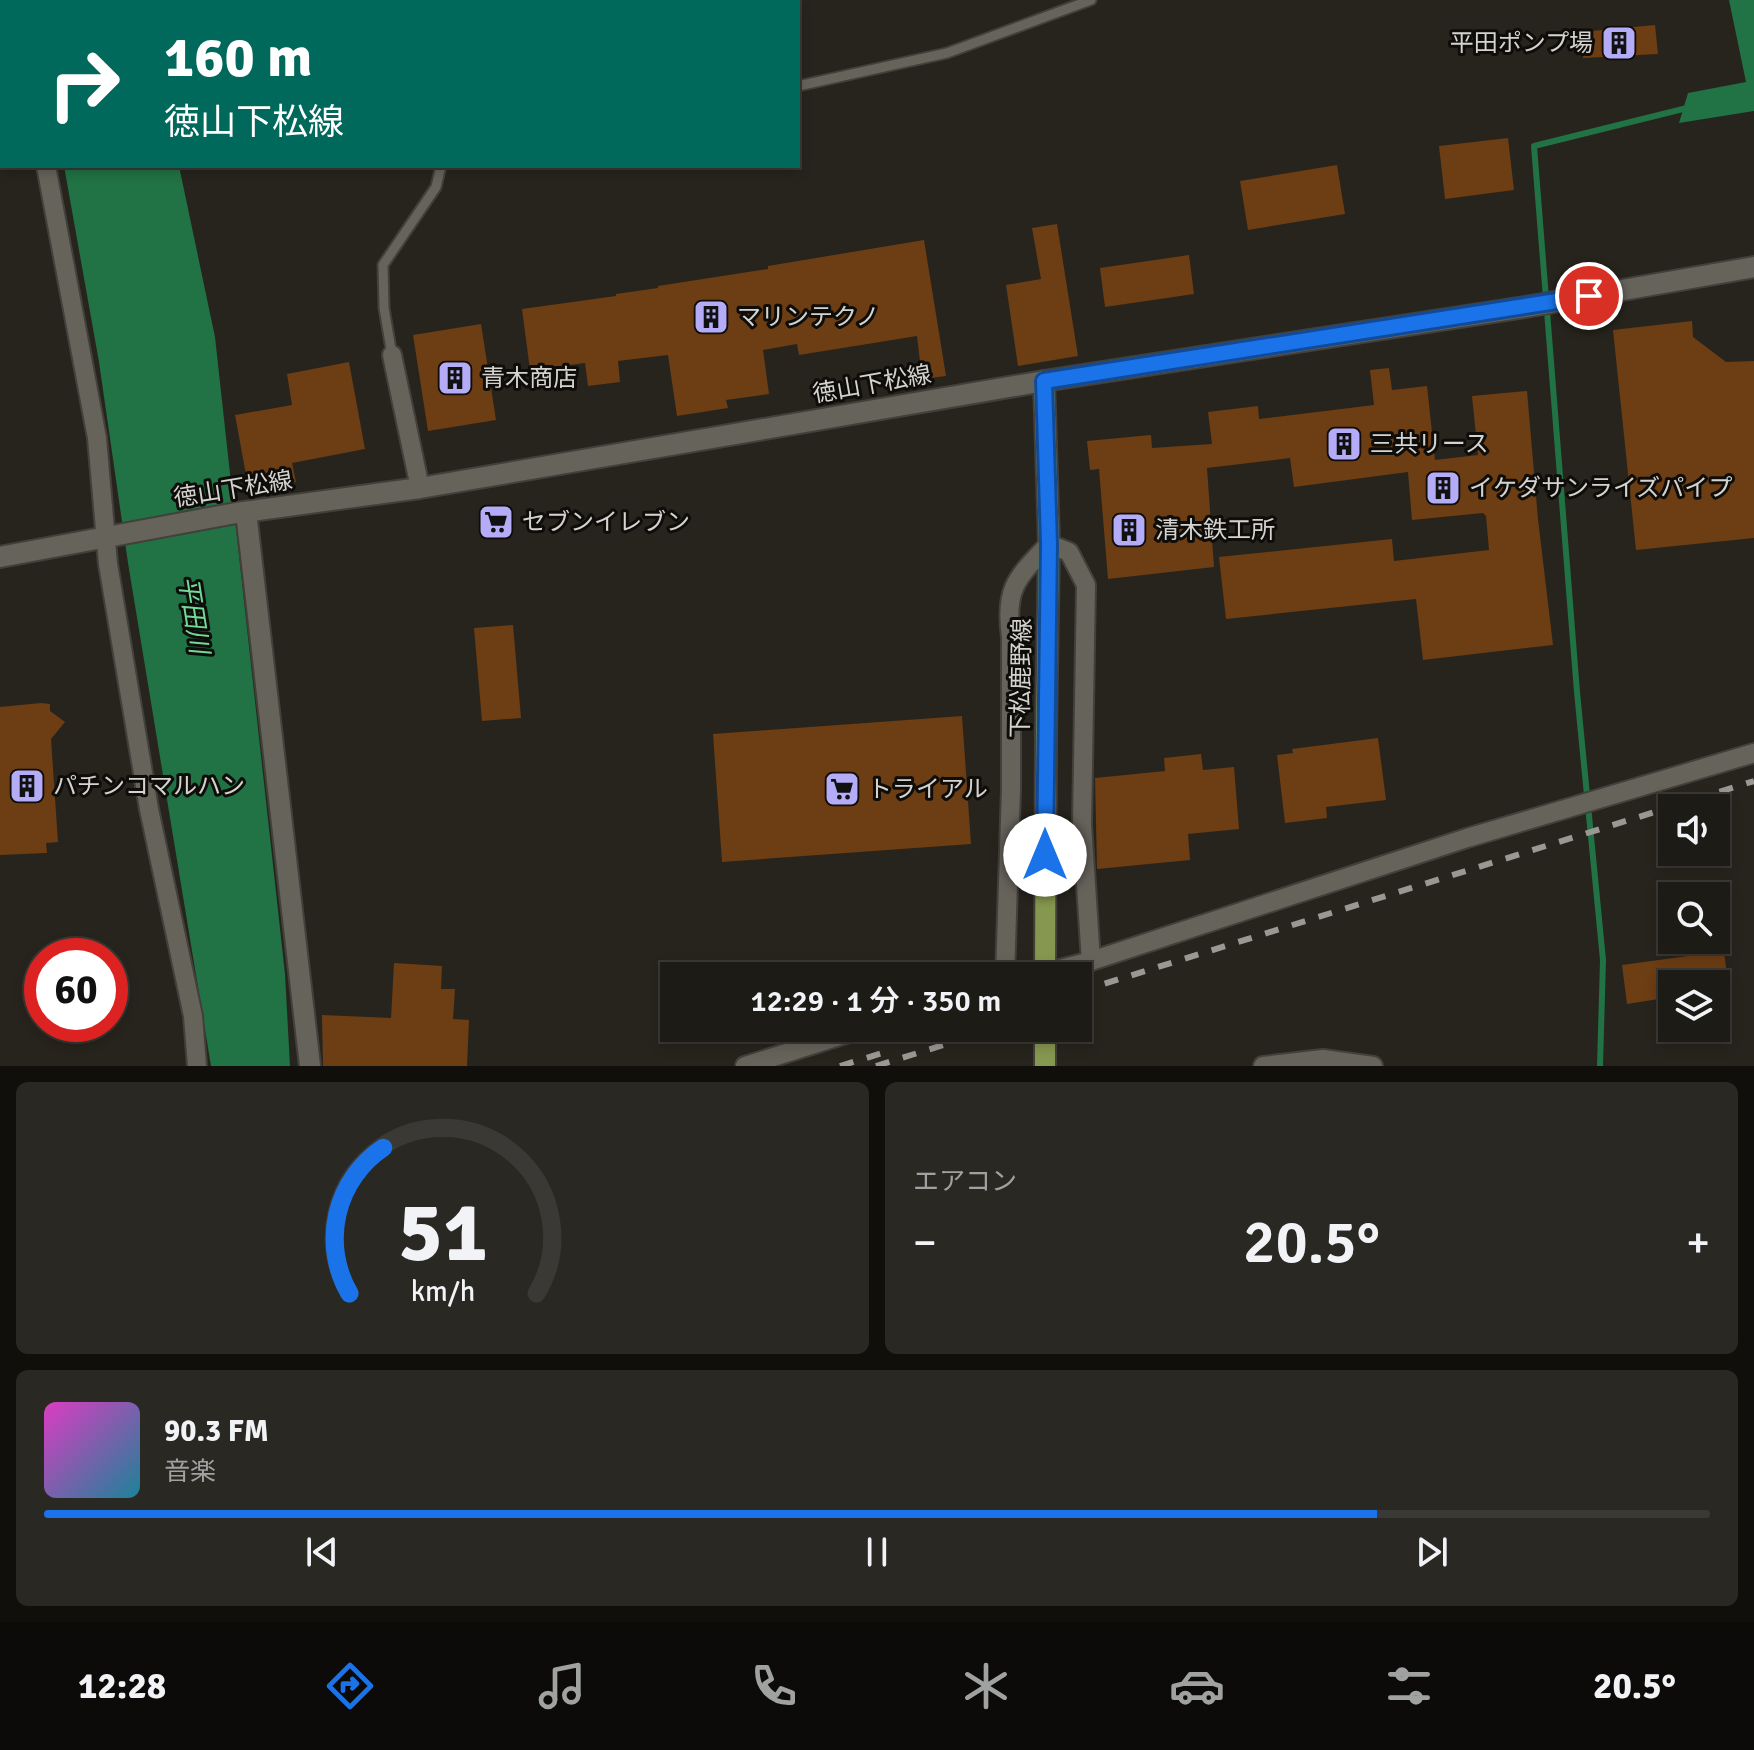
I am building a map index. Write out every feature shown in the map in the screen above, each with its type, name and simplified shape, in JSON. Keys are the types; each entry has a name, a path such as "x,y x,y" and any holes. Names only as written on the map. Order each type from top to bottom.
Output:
{"main road":[{"name":"徳山下松線","path":"0,557 241,512 420,488 1044,381 1531,306 1754,267"},
{"name":"下松鹿野線","path":"1044,381 1049,544 1045,962"},
{"path":"241,512 310,1066"},
{"path":"1045,1042 1045,1066"}],"street":[{"path":"46,168 97,438 111,537 108,564 149,809 187,984 197,1066"},
{"path":"392,355 420,488"},
{"path":"1005,962 1011,789 1011,637 1008,616 1015,580 1049,544 1069,552 1086,585 1082,824 1091,961"},
{"path":"1087,962 1467,838 1754,753"},
{"path":"745,1066 821,1042"},
{"path":"1263,1066 1323,1059 1373,1066"}],"lane":[{"path":"800,86 947,53 1091,0"},
{"path":"392,355 384,308 383,265 436,187 441,168"}],"water":[{"path":"1729,0 1754,0 1754,111 1679,123 1688,93 1746,82"},
{"name":"平田川","path":"64,168 179,168 215,337 285,974 290,1066 211,1066 128,563 99,362"}],"building":[{"name":"平田ポンプ場","path":"1655,25 1658,54 1583,58 1581,32"},
{"path":"1508,138 1514,190 1445,199 1439,146"},
{"path":"1337,165 1345,214 1248,230 1240,181"},
{"path":"1057,224 1078,356 1018,366 1006,285 1041,279 1032,228"},
{"path":"924,240 946,376 922,379 917,336 799,355 797,344 763,350 769,394 726,400 728,408 677,416 668,355 618,361 620,382 588,386 585,363 530,370 522,309 616,296"},
{"path":"1189,255 1194,294 1105,307 1100,268"},
{"path":"1692,321 1693,337 1726,362 1754,361 1754,538 1636,550 1613,330"},
{"name":"青木商店","path":"481,324 496,420 428,431 413,335"},
{"path":"349,362 365,449 292,463 296,482 249,491 235,415 292,405 287,374"},
{"path":"1389,368 1392,390 1427,386 1435,460 1478,455 1472,396 1527,391 1553,645 1423,660 1416,599 1226,619 1219,557 1392,539 1394,561 1489,550 1486,516 1483,513 1412,520 1408,472 1294,487 1290,458 1207,468 1214,567 1108,579 1099,469 1090,470 1087,441 1151,435 1152,448 1212,444 1208,412 1258,406 1259,419 1374,405 1370,370"},
{"path":"513,625 521,718 482,721 474,628"},
{"name":"パチンコマルハン","path":"50,704 50,711 65,722 51,739 58,842 46,843 47,853 0,855 0,707"},
{"name":"トライアル","path":"962,716 971,844 722,862 713,734"},
{"path":"1378,738 1386,800 1326,807 1327,818 1285,823 1277,755 1293,753 1292,749"},
{"path":"1201,754 1203,770 1234,767 1239,829 1188,834 1190,860 1097,869 1095,778 1165,771 1164,758"},
{"path":"1724,954 1726,970 1658,970 1658,999 1627,1004 1622,965"},
{"path":"394,963 442,966 441,989 455,989 453,1019 469,1020 467,1066 323,1066 322,1015 391,1018"}],"waterway":[{"path":"1600,1066 1603,960 1577,692 1534,146 1691,107"}],"railway":[{"path":"1092,988 1754,781"},
{"path":"876,1066 953,1042"},
{"path":"840,1066 889,1051"}],"place":[{"name":"平田ポンプ場","path":"1619,43"},
{"name":"マリンテクノ","path":"711,317"},
{"name":"青木商店","path":"455,378"},
{"name":"三共リース","path":"1344,444"},
{"name":"イケダサンライズパイプ","path":"1443,488"},
{"name":"セブンイレブン","path":"496,522"},
{"name":"清木鉄工所","path":"1129,530"},
{"name":"パチンコマルハン","path":"27,786"},
{"name":"トライアル","path":"842,789"}],"route":[{"path":"1045,855 1049,544 1044,381 1589,296"}]}
